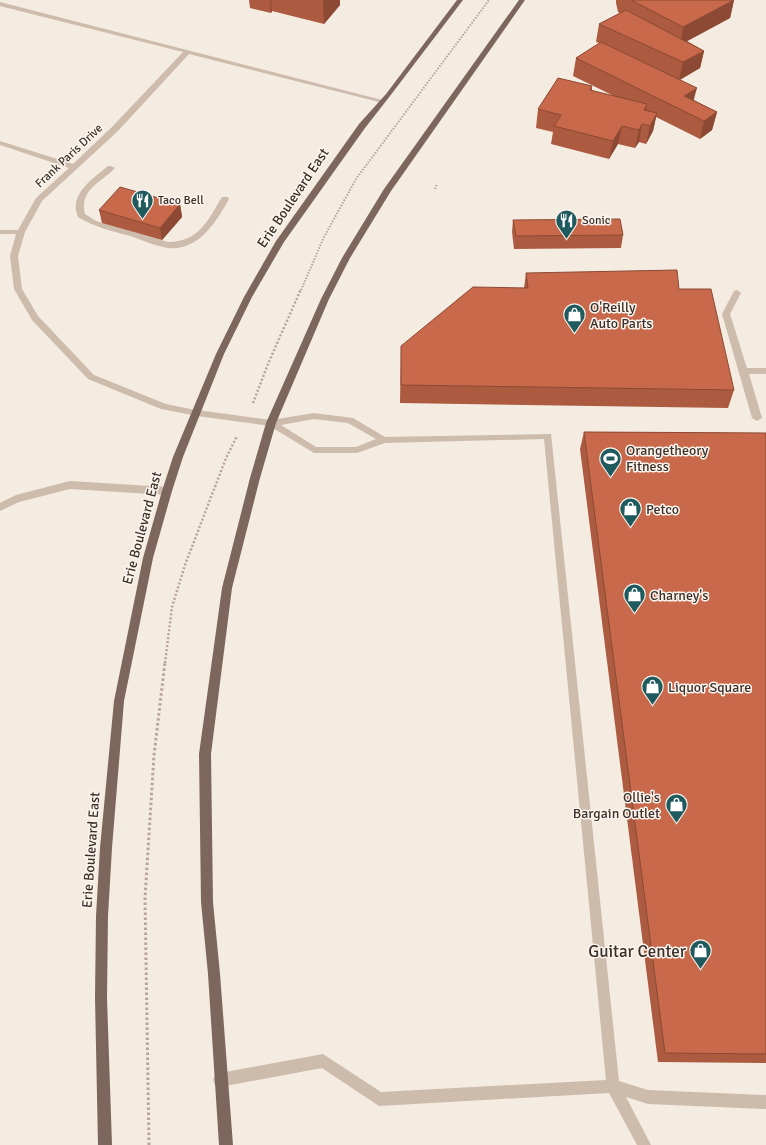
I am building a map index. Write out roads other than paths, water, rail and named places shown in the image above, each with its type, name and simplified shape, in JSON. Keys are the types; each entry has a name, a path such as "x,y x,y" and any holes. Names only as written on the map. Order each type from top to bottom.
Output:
{"main road":[{"name":"Erie Boulevard East","path":"105,1145 101,998 102,916 106,848 119,701 148,558 167,491 178,457 220,354 248,297 280,241 362,126 383,101 460,0"},
{"path":"226,1145 220,1080 214,974 207,902 205,754 227,588 255,478 271,423 346,258 387,192 522,0"}],"street":[{"path":"0,4 383,101"},
{"name":"Frank Paris Drive","path":"188,51 115,129 39,200 21,232 14,256 18,289 35,318 91,377 164,407 271,423"},
{"path":"0,143 75,167"},
{"path":"111,168 82,193 78,202 81,215 93,223 168,245 176,246 188,243 198,236 207,228 226,199"},
{"path":"0,232 21,232"},
{"path":"737,293 726,314 757,418"},
{"path":"744,371 766,371"},
{"path":"271,423 314,416 350,420 384,440"},
{"path":"271,423 314,450 357,450 384,440 548,436 613,1086 644,1145"},
{"path":"0,507 16,499 70,485 167,491"},
{"path":"220,1080 323,1061 379,1099 613,1086 648,1098 766,1102"}],"place":[{"name":"Taco Bell","path":"142,220"},
{"name":"Sonic","path":"566,240"},
{"name":"O'Reilly Auto Parts","path":"574,334"},
{"name":"Orangetheory Fitness","path":"611,478"},
{"name":"Petco","path":"631,528"},
{"name":"Charney's","path":"635,614"},
{"name":"Liquor Square","path":"653,706"},
{"name":"Ollie's Bargain Outlet","path":"676,824"},
{"name":"Guitar Center","path":"701,970"}]}
